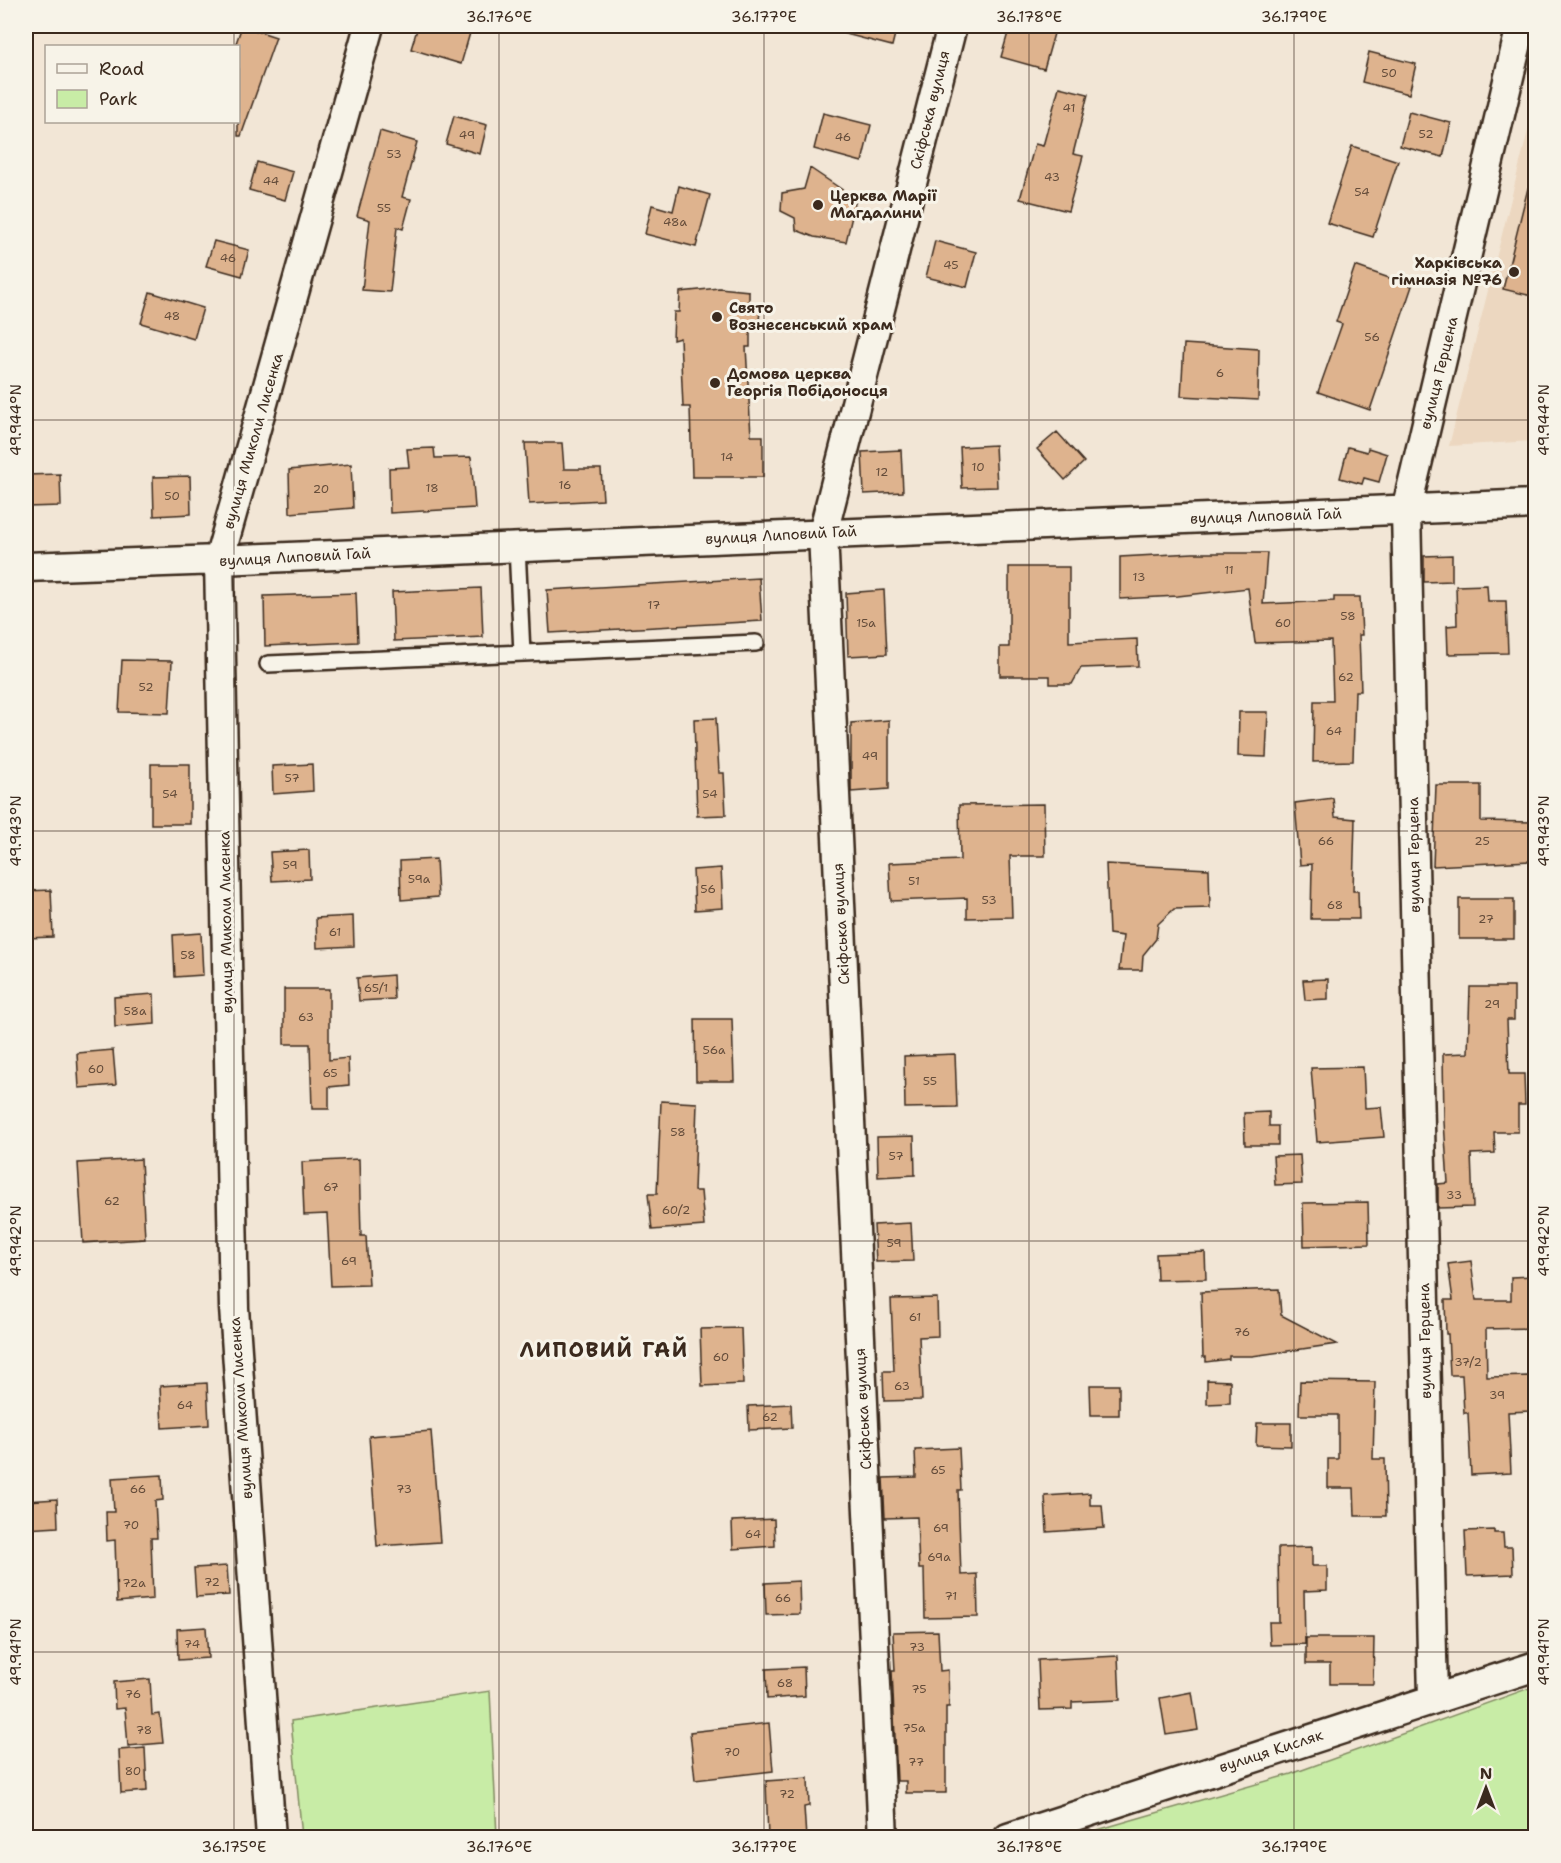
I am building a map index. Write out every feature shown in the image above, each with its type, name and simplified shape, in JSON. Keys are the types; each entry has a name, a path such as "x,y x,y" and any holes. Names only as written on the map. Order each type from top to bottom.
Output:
{"street":[{"name":"вулиця Миколи Лисенка","path":"272,1838 234,1308 219,560 369,26"},
{"name":"Скіфська вулиця","path":"883,1838 823,533 952,26"},
{"name":"вулиця Герцена","path":"1433,1698 1406,511 1521,26"},
{"name":"вулиця Липовий Гай","path":"26,567 1536,504"},
{"name":"вулиця Кисляк","path":"1008,1838 1536,1666"}],"lane":[{"path":"517,547 522,653"},
{"path":"268,664 756,643"}],"shaded area":[{"name":"Харківська гімназія №76","path":"1535,103 1535,441 1449,446"}],"green space":[{"path":"1535,1686 1535,1837 1073,1837 1291,1774"},
{"path":"490,1691 497,1837 302,1837 291,1721"}],"building":[{"path":"242,26 276,37 241,136 238,136 240,45 235,45"},
{"path":"418,26 472,26 461,64 411,49"},
{"path":"839,26 897,26 892,46 838,32"},
{"path":"1010,26 1037,26 1055,30 1044,69 1001,57"},
{"path":"1369,52 1416,64 1409,94 1362,82"},
{"path":"1059,87 1088,94 1073,154 1083,156 1068,211 1020,199 1035,144 1043,146"},
{"path":"1409,112 1451,123 1443,157 1400,146"},
{"path":"823,113 871,125 862,162 814,149"},
{"path":"454,116 487,125 480,154 446,144"},
{"path":"380,131 417,142 402,197 411,199 403,229 397,227 390,292 362,290 370,220 357,216"},
{"path":"1352,146 1398,161 1373,237 1327,223"},
{"path":"257,162 293,172 285,200 249,190"},
{"name":"Церква Марії Магдалини","path":"810,168 856,199 846,242 814,237 796,230 795,218 781,211 782,193 804,189"},
{"path":"679,186 710,195 696,247 645,234 652,205 673,211"},
{"path":"1528,188 1536,189 1536,297 1503,289"},
{"path":"214,241 249,250 242,276 206,266"},
{"path":"935,241 976,252 967,287 926,277"},
{"path":"1355,266 1412,286 1370,410 1318,392 1342,324 1336,322"},
{"path":"719,288 749,291 749,302 760,309 759,322 750,331 750,347 746,347 751,436 763,436 763,477 692,477 690,407 683,407 680,338 673,340 674,312 679,312 680,292"},
{"path":"150,292 203,308 194,339 141,323"},
{"path":"1184,344 1259,349 1258,400 1181,396"},
{"path":"1057,432 1084,462 1065,480 1037,449"},
{"path":"525,443 562,443 564,469 601,469 603,500 529,504"},
{"path":"995,445 997,487 962,488 960,447"},
{"path":"1348,447 1367,452 1368,448 1387,454 1379,482 1364,478 1362,484 1340,478"},
{"path":"434,448 435,458 471,457 475,508 390,513 389,468 409,467 407,449"},
{"path":"901,450 903,492 864,494 862,452"},
{"path":"351,464 353,508 290,513 289,470"},
{"path":"60,474 61,506 26,507 26,475"},
{"path":"190,476 191,514 154,516 153,477"},
{"path":"1193,553 1267,553 1263,604 1334,601 1334,597 1360,597 1361,691 1355,691 1353,761 1313,762 1314,701 1333,701 1331,641 1255,643 1248,588 1178,596 1120,599 1120,557"},
{"path":"1452,555 1452,581 1424,582 1424,556"},
{"path":"1009,567 1069,567 1069,642 1137,639 1138,666 1081,668 1072,684 1050,684 1050,676 1000,676 1000,647 1009,647"},
{"path":"759,578 762,621 550,633 547,590"},
{"path":"1487,585 1488,601 1506,601 1508,653 1448,654 1447,626 1457,625 1456,586"},
{"path":"481,588 483,637 394,641 392,592"},
{"path":"884,590 887,654 848,656 846,593"},
{"path":"356,593 358,642 265,646 264,596"},
{"path":"122,660 172,661 169,713 119,712"},
{"path":"1239,712 1268,712 1266,757 1238,756"},
{"path":"716,718 719,773 724,773 726,815 697,816 694,719"},
{"path":"889,720 889,789 851,792 851,723"},
{"path":"151,764 190,764 190,824 151,824"},
{"path":"312,764 313,791 273,794 272,766"},
{"path":"1436,785 1481,785 1481,821 1536,822 1536,842 1530,842 1530,861 1433,866"},
{"path":"1333,798 1335,817 1355,819 1353,891 1358,891 1359,919 1311,919 1312,864 1300,865 1295,803"},
{"path":"1044,804 1045,856 1010,856 1012,917 967,918 967,898 891,901 889,863 960,860 959,805"},
{"path":"309,850 310,879 272,881 270,852"},
{"path":"436,859 438,897 401,900 400,861"},
{"path":"1106,864 1209,869 1210,908 1174,909 1158,924 1156,939 1143,955 1142,970 1119,970 1123,936 1109,934"},
{"path":"721,868 723,908 695,910 693,870"},
{"path":"51,890 53,937 26,938 26,891"},
{"path":"1459,899 1514,899 1514,939 1459,939"},
{"path":"353,916 354,946 317,948 316,918"},
{"path":"201,933 203,975 175,977 173,935"},
{"path":"393,975 394,999 359,1001 357,978"},
{"path":"1328,979 1328,999 1305,1000 1303,980"},
{"path":"1470,987 1514,987 1514,1020 1507,1020 1509,1074 1524,1074 1525,1105 1518,1105 1518,1132 1494,1132 1495,1153 1471,1154 1473,1207 1438,1208 1438,1184 1448,1183 1443,1054 1468,1053"},
{"path":"284,989 329,989 329,1060 348,1058 349,1085 329,1087 329,1109 312,1109 310,1044 284,1044"},
{"path":"154,994 155,1024 115,1027 114,997"},
{"path":"695,1019 732,1019 734,1081 696,1081"},
{"path":"113,1050 116,1085 79,1088 77,1053"},
{"path":"955,1054 957,1107 905,1108 904,1056"},
{"path":"1363,1067 1365,1108 1381,1107 1384,1137 1317,1142 1311,1068"},
{"path":"661,1101 697,1103 694,1191 701,1191 704,1226 652,1230 648,1194 657,1194"},
{"path":"1269,1112 1269,1126 1278,1126 1278,1145 1245,1145 1244,1113"},
{"path":"914,1136 915,1175 878,1177 877,1137"},
{"path":"1300,1155 1302,1184 1275,1185 1273,1156"},
{"path":"141,1159 145,1239 83,1243 78,1163"},
{"path":"359,1159 361,1236 366,1236 369,1285 331,1286 327,1214 304,1215 302,1162"},
{"path":"1368,1202 1369,1244 1304,1246 1303,1203"},
{"path":"911,1223 913,1261 876,1262 874,1225"},
{"path":"1205,1252 1206,1279 1157,1280 1156,1254"},
{"path":"1471,1261 1476,1300 1511,1300 1511,1277 1536,1276 1536,1328 1486,1329 1487,1377 1530,1376 1531,1411 1508,1412 1511,1473 1471,1475 1468,1413 1464,1413 1462,1375 1450,1375 1445,1300 1453,1300 1448,1264"},
{"path":"1279,1289 1281,1315 1337,1344 1252,1356 1229,1356 1229,1359 1206,1362 1206,1357 1203,1357 1201,1292"},
{"path":"937,1298 938,1336 919,1337 922,1400 884,1401 883,1371 894,1371 891,1299"},
{"path":"741,1328 743,1384 702,1386 700,1329"},
{"path":"1207,1380 1230,1381 1230,1403 1207,1404"},
{"path":"1300,1381 1375,1382 1373,1459 1385,1459 1386,1516 1355,1516 1354,1488 1328,1488 1328,1459 1338,1459 1338,1415 1299,1415"},
{"path":"207,1383 209,1425 162,1428 160,1386"},
{"path":"1090,1385 1119,1385 1119,1415 1091,1415"},
{"path":"791,1404 792,1428 749,1430 748,1406"},
{"path":"1257,1423 1291,1423 1291,1446 1256,1445"},
{"path":"431,1431 440,1542 377,1546 369,1436"},
{"path":"959,1448 961,1575 977,1574 978,1617 925,1618 924,1569 919,1569 917,1517 885,1518 883,1478 916,1477 915,1450"},
{"path":"162,1475 163,1500 155,1501 157,1538 151,1538 153,1599 117,1602 115,1540 107,1541 106,1512 114,1512 112,1478"},
{"path":"1090,1493 1090,1505 1102,1505 1104,1528 1047,1532 1045,1496"},
{"path":"57,1499 58,1527 26,1529 26,1501"},
{"path":"774,1519 775,1546 733,1549 732,1521"},
{"path":"1494,1530 1494,1533 1503,1533 1504,1547 1512,1547 1513,1574 1467,1576 1465,1531"},
{"path":"1312,1547 1312,1566 1327,1566 1327,1590 1304,1591 1305,1644 1270,1645 1269,1622 1279,1622 1278,1548"},
{"path":"227,1566 229,1595 196,1597 194,1568"},
{"path":"799,1581 800,1614 766,1615 765,1583"},
{"path":"206,1627 208,1658 178,1660 177,1629"},
{"path":"938,1631 940,1671 948,1670 946,1793 906,1793 906,1781 897,1781 892,1671 895,1671 893,1632"},
{"path":"1306,1638 1374,1638 1373,1684 1330,1684 1330,1664 1306,1664"},
{"path":"1118,1656 1120,1700 1072,1702 1072,1709 1040,1710 1038,1660"},
{"path":"804,1667 805,1696 767,1699 766,1669"},
{"path":"150,1679 152,1715 160,1714 163,1743 128,1746 125,1708 115,1709 114,1682"},
{"path":"1192,1692 1198,1730 1166,1735 1160,1698"},
{"path":"769,1723 773,1771 695,1780 690,1732"},
{"path":"145,1748 147,1791 121,1793 119,1750"},
{"path":"808,1778 809,1806 804,1807 806,1838 768,1838 766,1781"}],"place":[{"name":"Церква Марії Магдалини","path":"818,205"},
{"name":"Харківська гімназія №76","path":"1514,272"},
{"name":"Свято Вознесенський храм","path":"717,317"},
{"name":"Домова церква Георгія Побідоносця","path":"715,383"}],"district":[{"name":"ЛИПОВИЙ ГАЙ","path":"604,1350"}]}
